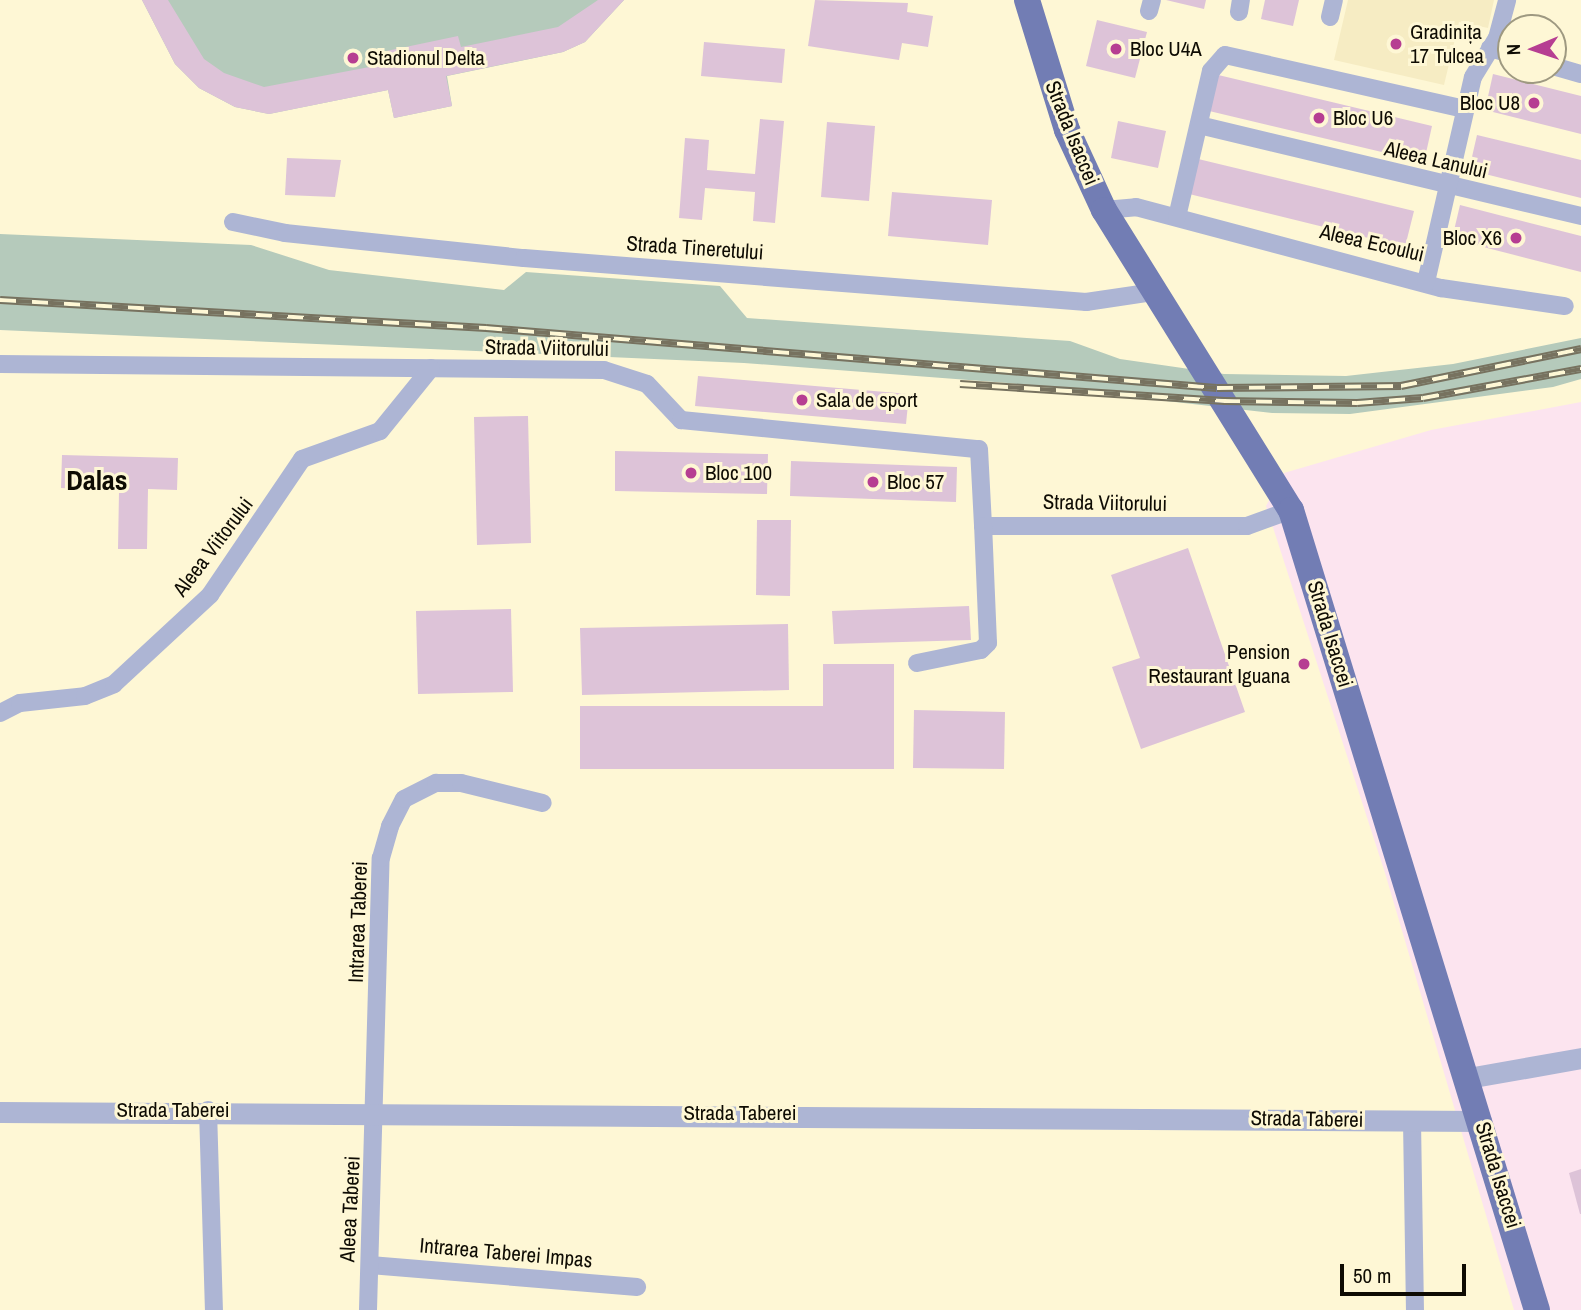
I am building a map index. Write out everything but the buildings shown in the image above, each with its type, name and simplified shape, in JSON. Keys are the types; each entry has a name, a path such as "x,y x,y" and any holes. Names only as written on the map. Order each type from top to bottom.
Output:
{"main road":[{"name":"Strada Isaccei","path":"1027,0 1068,130 1104,210 1291,510 1468,1078 1537,1310"}],"street":[{"name":"Aleea Ecoului","path":"1104,210 1136,207 1426,282 1473,77 1490,48 1507,0"},
{"path":"1490,48 1497,50"},
{"path":"1177,217 1211,71 1220,58 1232,54 1464,109"},
{"name":"Aleea Lanului","path":"1199,125 1581,216"},
{"name":"Strada Tineretului","path":"233,222 285,233 524,258 1086,302 1154,292"},
{"path":"1426,282 1564,306"},
{"name":"Strada Viitorului","path":"0,364 431,368 622,373 647,384 681,420 979,449 983,526 1247,526 1291,510"},
{"name":"Aleea Viitorului","path":"0,712 20,703 85,696 114,684 210,595 302,459 380,431 431,368"},
{"path":"917,663 981,650 988,643 983,526"},
{"name":"Intrarea Taberei","path":"377,1111 381,858 404,799 436,783 461,783 543,803"},
{"path":"1468,1078 1581,1058"},
{"path":"208,1110 214,1310"},
{"name":"Strada Taberei","path":"0,1112 377,1111 1481,1121"},
{"name":"Aleea Taberei","path":"368,1310 377,1111"},
{"path":"1412,1121 1415,1310"},
{"name":"Intrarea Taberei Impas","path":"370,1265 637,1287"}],"shaded area":[{"name":"Gradinița 17 Tulcea","path":"1348,0 1494,0 1488,28 1459,22 1444,85 1334,60"},
{"path":"1581,402 1581,1310 1514,1310 1385,873 1266,506 1284,473 1431,430"}],"green space":[{"name":"Stadionul Delta","path":"142,0 624,0 585,42 563,52 447,76 452,106 394,118 388,90 269,114 235,107 199,88 175,64"},
{"path":"0,234 251,245 329,270 504,290 526,272 720,286 747,318 1070,341 1120,359 1224,374 1346,376 1453,364 1581,338 1581,379 1553,387 1350,414 1272,413 1008,383 744,363 0,330"}],"railway":[{"path":"0,300 486,328 1217,388 1401,386 1581,349"},
{"path":"960,384 1224,401 1357,403 1423,398 1581,369"}],"place":[{"name":"Gradinița 17 Tulcea","path":"1396,44"},
{"name":"Bloc U4A","path":"1116,49"},
{"name":"Stadionul Delta","path":"353,58"},
{"name":"Bloc U8","path":"1534,103"},
{"name":"Bloc U6","path":"1319,118"},
{"name":"Bloc X6","path":"1516,238"},
{"name":"Sala de sport","path":"802,400"},
{"name":"Bloc 100","path":"691,473"},
{"name":"Bloc 57","path":"873,482"},
{"name":"Pension Restaurant Iguana","path":"1304,664"}],"district":[{"name":"Dalas","path":"97,480"}]}
